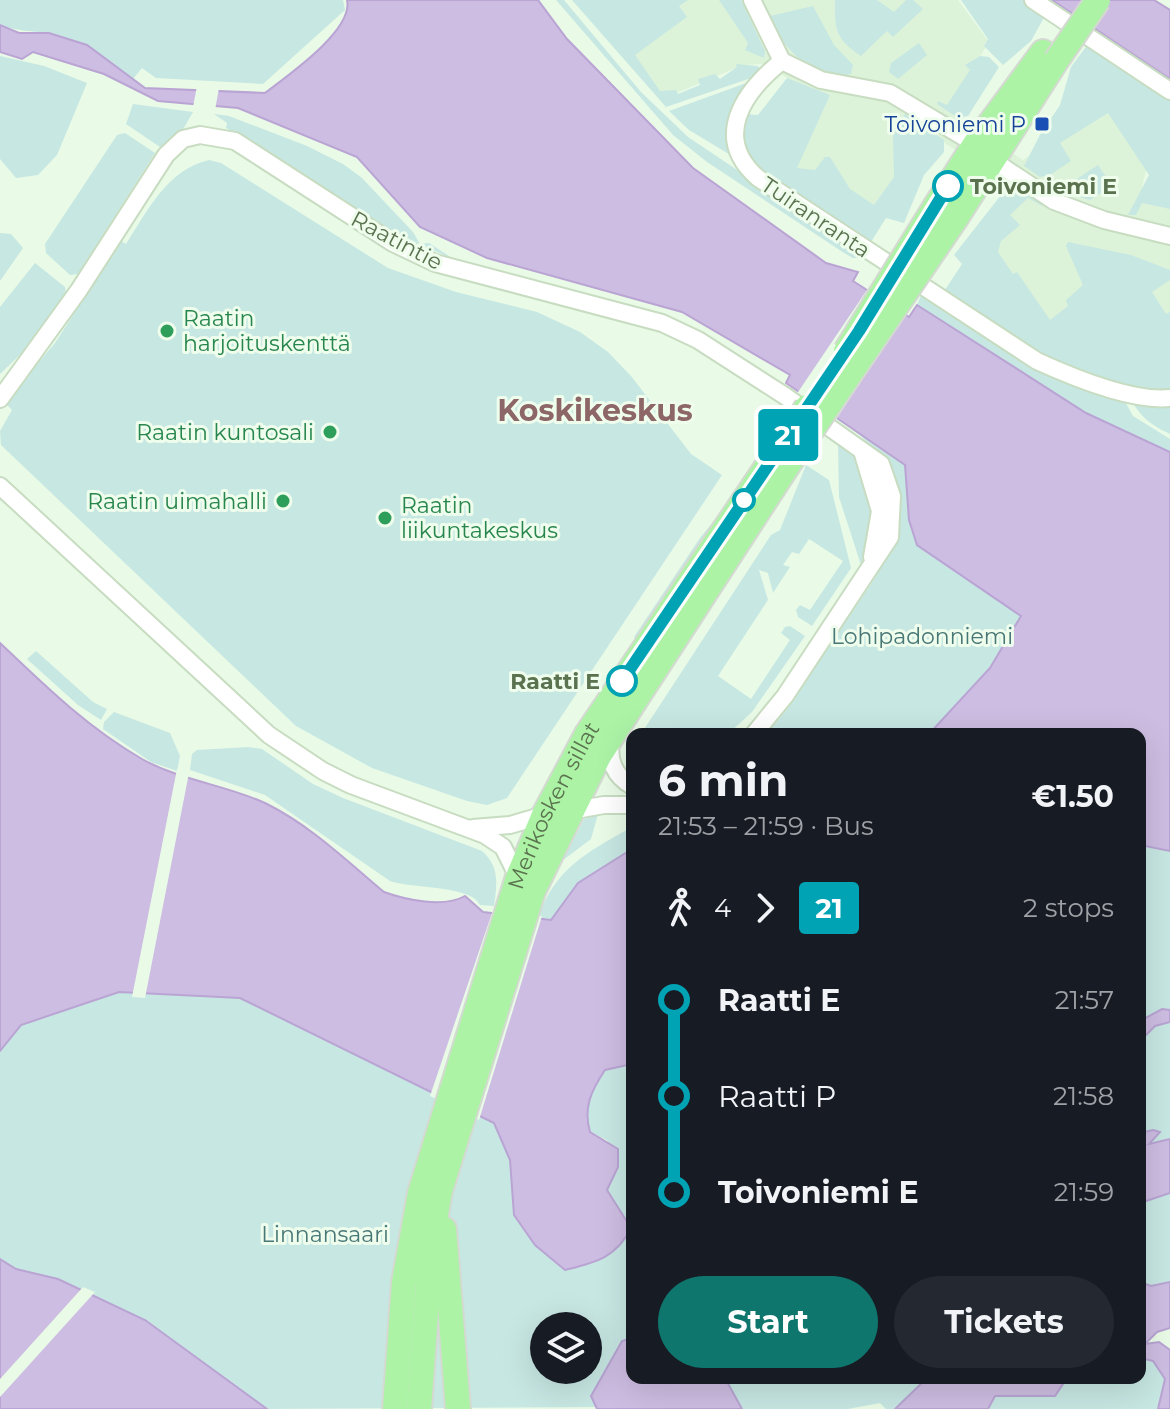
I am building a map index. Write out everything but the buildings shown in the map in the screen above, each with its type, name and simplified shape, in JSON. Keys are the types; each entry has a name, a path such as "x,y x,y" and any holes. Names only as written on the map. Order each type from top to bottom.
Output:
{"main road":[{"name":"Merikosken sillat","path":"522,884 570,811 615,731 859,331 946,212 994,161 1077,0"},
{"name":"Merikosken sillat","path":"946,212 975,144 1098,0"},
{"name":"Merikosken sillat","path":"395,1409 404,1282 544,815 587,734 783,457"},
{"name":"Merikosken sillat","path":"419,1409 437,1177"},
{"path":"437,1177 458,1409"}],"street":[{"path":"752,0 782,61 821,80 890,93 975,144"},
{"path":"1033,0 1170,91"},
{"name":"Tuiranranta","path":"782,61 747,99 737,116 734,141 739,158 758,178 1037,361 1076,379 1124,392 1170,398"},
{"name":"Raatintie","path":"0,399 79,290 166,155 183,139 200,135 235,141 393,243 435,263 642,315 682,332 833,428 881,464 888,479 894,513 890,537 785,696 759,728"},
{"path":"994,161 1054,201 1104,220 1170,236"},
{"name":"Raatintie","path":"0,382 26,363"},
{"path":"0,474 5,489 269,735 323,771 351,785 468,828 503,847 522,884"},
{"path":"615,731 610,753 612,764 626,779"},
{"path":"570,811 626,805"},
{"path":"468,828 510,825 544,815"}],"shaded area":[{"path":"347,0 538,0 567,39 693,168 826,263 858,272 853,281 909,317 917,305 1086,413 1170,452 1170,851 1146,846 1146,728 935,728 990,668 1021,616 917,545 909,520 905,465 786,383 790,375 682,312 487,258 420,227 357,157 238,108 158,101 104,74 33,52 22,59 0,52 0,25 19,33 49,33 87,45 145,88 265,93 330,38 346,12"},
{"path":"611,0 958,0 989,42 947,110 1023,160 1110,103 1148,162 1141,192 1170,205 1170,332 1044,340 982,254 1008,215 1026,196 928,132 873,213 788,167 822,100 765,64 743,65 660,100 595,11"},
{"path":"1052,0 1154,0 1170,10 1170,79"},
{"path":"0,643 67,705 122,747 157,766 267,804 299,823 384,892 436,902 465,896 483,912 551,920 578,883 626,853 626,1065 605,1070 592,1093 587,1115 590,1132 618,1149 618,1167 607,1190 626,1220 626,1236 612,1252 596,1261 565,1270 535,1245 514,1215 510,1160 494,1123 240,998 119,992 21,1025 0,1051"},
{"path":"1162,1009 1170,1010 1170,1022 1155,1026 1146,1035 1146,1018"},
{"path":"1146,1132 1160,1132 1149,1144 1170,1139 1170,1193 1146,1201"},
{"path":"0,1259 16,1269 58,1279 145,1320 267,1409 0,1409"},
{"path":"1170,1282 1170,1328 1157,1332 1146,1343 1146,1284"},
{"path":"626,1340 626,1384 728,1384 742,1409 597,1409 591,1396 598,1384 602,1384 602,1376 622,1341"},
{"path":"1159,1342 1170,1350 1170,1409 1158,1409 1165,1379 1153,1361 1146,1359 1146,1344"},
{"path":"921,1384 1063,1384 1055,1396 995,1396 988,1409 895,1409"}],"green space":[{"path":"0,0 343,0 345,10 263,84 156,78 142,68 133,79 94,51 74,41 0,25"},
{"path":"556,0 564,0 641,92 688,137 868,258 853,258 844,253 707,162 673,135"},
{"path":"572,0 688,0 679,6 687,17 635,55 660,91 676,90 678,94 700,85 698,79 715,74 720,79 737,67 736,64 757,66 763,70 754,77 666,107"},
{"path":"719,0 741,0 765,51 764,58 745,50 748,43"},
{"path":"835,0 877,0 894,12 906,0 913,0 923,9 893,37 887,31 861,56 846,44 838,32"},
{"path":"961,0 1023,0 1047,12 1031,41 1003,65 984,46 988,39"},
{"path":"813,6 834,45 853,65 851,74 837,76 812,68 790,50 766,17"},
{"path":"1091,40 1170,98 1170,209 1142,203 1136,215 1128,215 1149,175 1108,113 1060,143 1071,161 1050,175 1040,177 1024,166 1042,131 1047,134 1052,127 1048,123 1060,105 1071,67"},
{"path":"919,43 927,55 898,79 889,72 891,63"},
{"path":"0,56 44,66 87,83 57,155 38,175 16,178 0,159"},
{"path":"980,56 989,57 999,67 968,116 958,118 937,104 938,101 947,105 970,70 965,65"},
{"path":"787,78 830,95 797,168 815,170 825,157 830,157 850,189 874,205 894,177 893,136 905,114 944,140 944,152 924,175 904,223 886,218 869,245 762,174 741,144 746,114 758,115"},
{"path":"749,82 730,150 732,156 689,130 669,111"},
{"path":"133,104 193,112 182,131 160,147 126,124"},
{"path":"214,114 229,116 307,146 343,164 362,178 413,232 420,244 429,243 455,260 382,227 226,128 227,123"},
{"path":"125,133 155,153 78,274 70,275 46,253 45,244 117,135"},
{"name":"Raatin liikuntakeskus","path":"209,160 221,163 388,268 456,292 537,312 580,332 608,352 631,376 691,454 722,475 507,798 487,805 467,801 372,768 296,726 1,445 0,431 12,410 4,402 55,343 121,241 126,244 170,182 194,165"},
{"path":"1098,165 1112,186 1090,200 1076,196 1074,181"},
{"path":"1008,186 1043,204 1028,198 1010,215 1020,225 1001,241 998,252 1013,274 1017,272 1050,320 1068,306 1066,300 1083,285 1066,246 1068,242 1131,255 1170,270 1170,280 1152,292 1166,314 1170,312 1170,390 1137,387 1077,371 1023,344 943,293 962,264 954,255"},
{"path":"0,233 11,234 23,248 0,281"},
{"path":"35,263 65,287 66,292 29,346 0,374 0,307"},
{"path":"922,293 1122,396 1133,416 1170,439 1170,452 1086,413 917,305"},
{"path":"1131,399 1170,403 1170,434 1147,420"},
{"name":"Lohipadonniemi","path":"847,424 905,465 909,520 1021,616 990,668 935,728 771,728 795,698 890,552 899,527 900,503 893,478 876,452"},
{"path":"838,443 861,466 867,481 870,534 861,565 839,497"},
{"path":"806,465 829,480 851,568 812,626 798,617 796,610 800,605 810,610 843,561 809,539 799,554 792,552 783,565 790,567 773,593 768,573 759,570 768,600 718,676 751,699 790,640 781,633 785,627 790,626 805,636 752,712 735,728 645,728 771,535 780,530"},
{"path":"732,499 637,639 634,637 700,538"},
{"path":"36,651 93,702 107,709 101,720 78,705 27,659"},
{"path":"114,712 170,733 180,756 177,771 151,762 103,729 104,722"},
{"path":"262,749 313,784 343,798 482,851 494,870 494,906 480,905 465,894 454,891 390,881 265,795 190,770 192,754 197,750"},
{"path":"598,814 591,839 563,860 584,819"},
{"path":"626,830 626,853 578,883 551,920 537,920 544,902 563,875 600,845"},
{"path":"1146,846 1170,851 1170,1010 1162,1009 1146,1018"},
{"name":"Linnansaari","path":"119,992 240,998 495,1123 510,1160 514,1215 626,1227 626,1340 622,1342 599,1407 267,1409 142,1319 58,1279 16,1269 0,1259 0,1051 21,1025"},
{"path":"1170,1022 1170,1139 1153,1145 1149,1143 1159,1132 1146,1132 1146,1035 1155,1026"},
{"name":"Linnansaari","path":"626,1065 626,1220 607,1190 618,1167 607,1140 590,1132 588,1107 605,1070"},
{"path":"1170,1193 1170,1282 1151,1286 1146,1284 1146,1201"},
{"path":"1146,1359 1153,1361 1165,1379 1158,1409 988,1409 995,1396 1055,1396 1063,1384 1146,1384"},
{"path":"728,1384 921,1384 895,1409 886,1409 880,1403 848,1409 742,1409"}],"pier":[{"path":"197,86 219,88 215,110 193,107"},
{"path":"869,287 907,312 835,421 796,395"},
{"path":"177,769 189,773 145,998 132,997"},
{"path":"493,910 542,916 479,1120 430,1096"},
{"path":"83,1287 95,1292 0,1397 0,1379"}],"bus line":[{"name":"21","path":"622,681 859,331 948,186"}],"place":[{"name":"Toivoniemi P","path":"1042,124"},
{"name":"Toivoniemi E","path":"948,186"},
{"name":"Raatin harjoituskenttä","path":"167,331"},
{"name":"Raatin kuntosali","path":"330,432"},
{"name":"Raatin uimahalli","path":"283,501"},
{"name":"Raatin liikuntakeskus","path":"385,518"},
{"name":"Raatti E","path":"622,681"}],"district":[{"name":"Koskikeskus","path":"595,411"}]}
